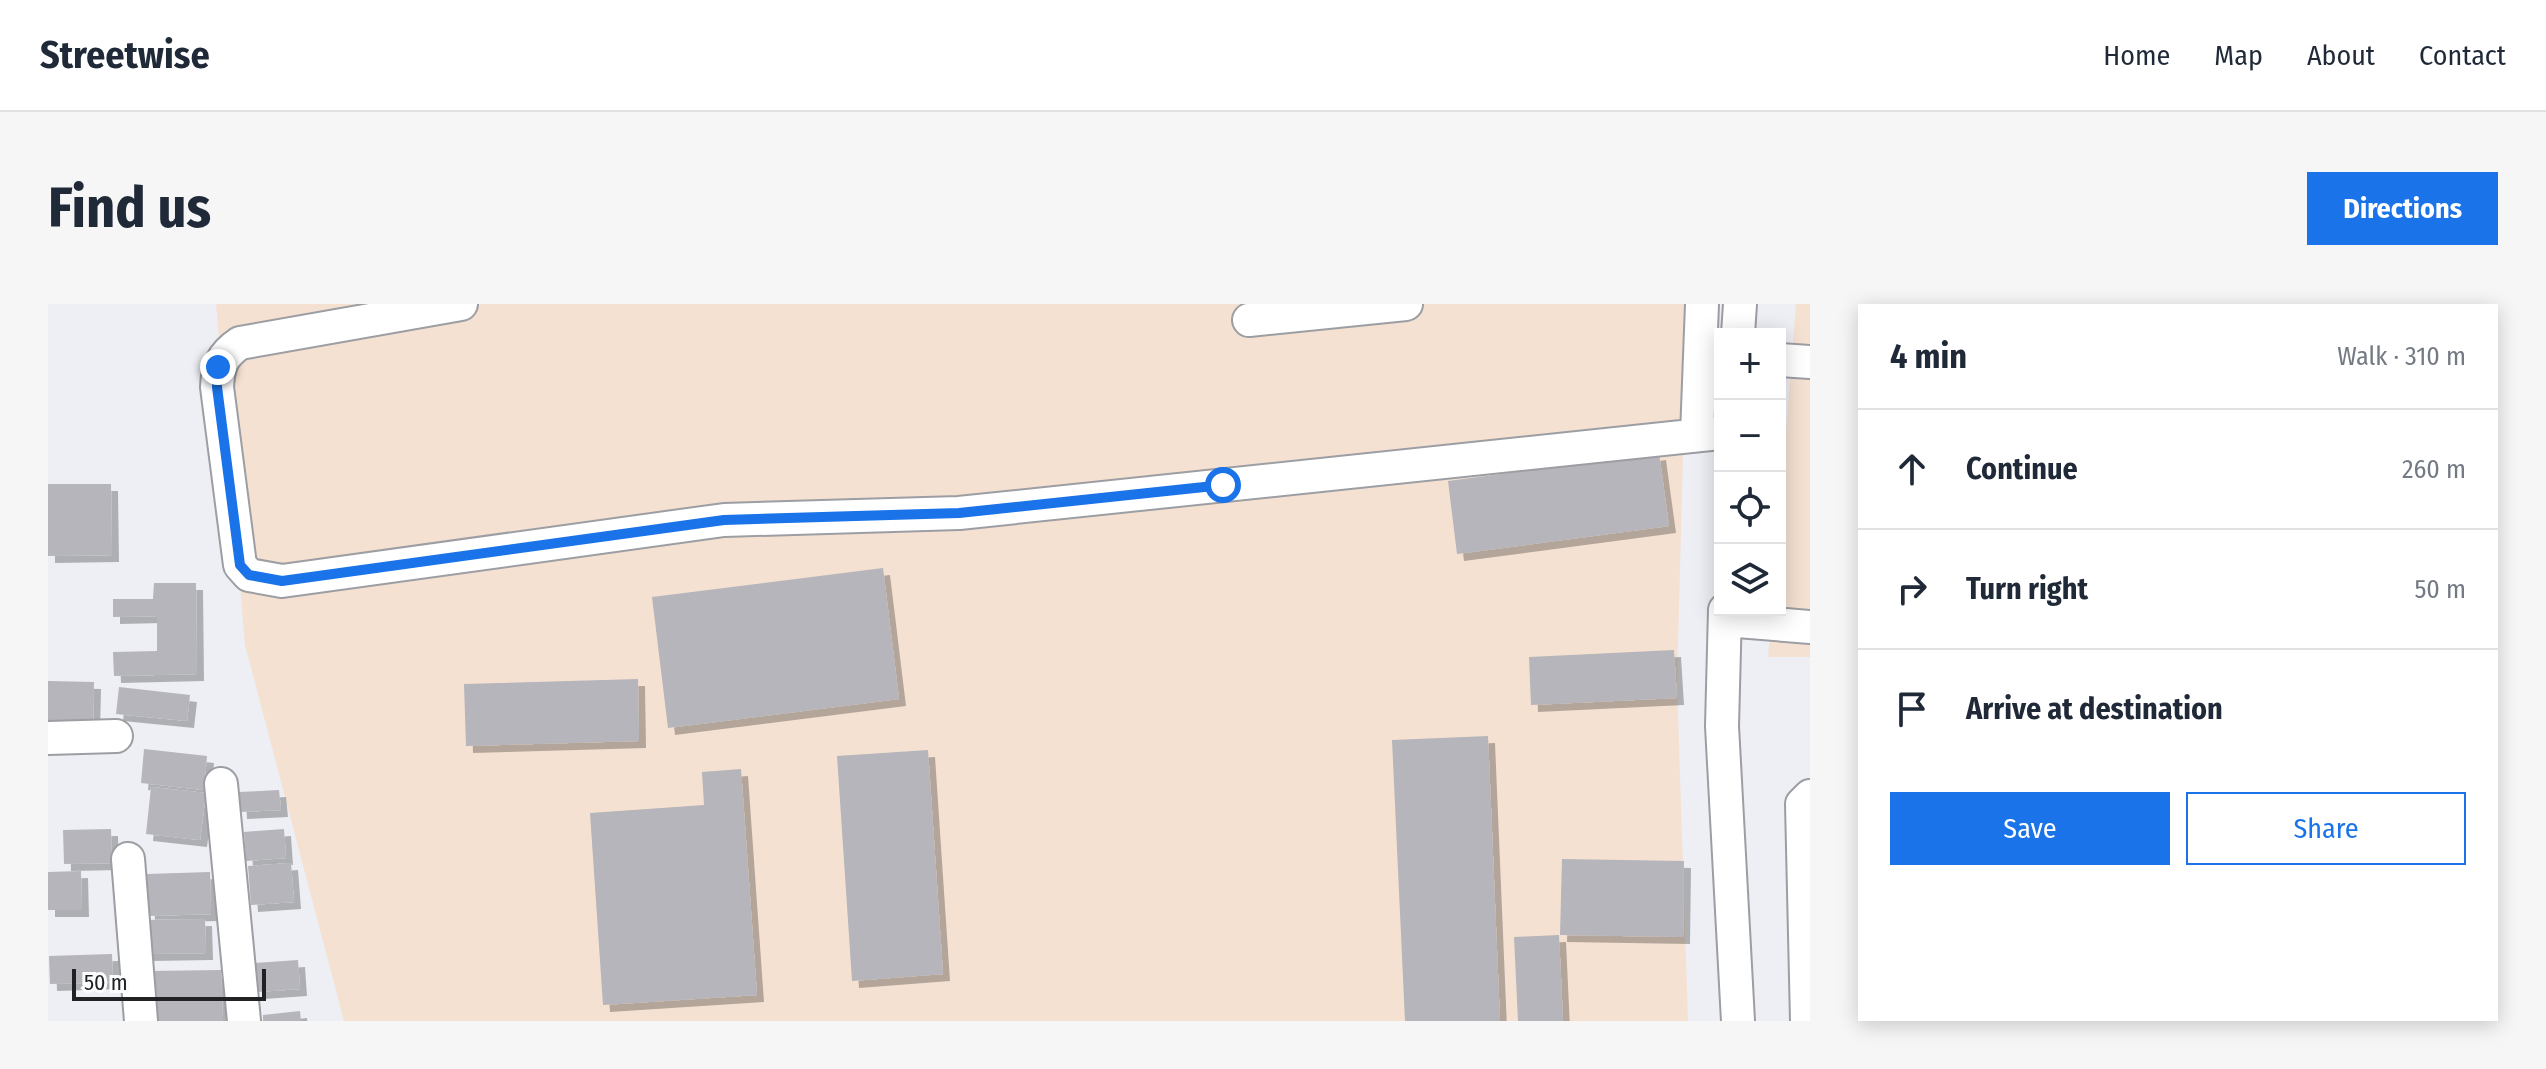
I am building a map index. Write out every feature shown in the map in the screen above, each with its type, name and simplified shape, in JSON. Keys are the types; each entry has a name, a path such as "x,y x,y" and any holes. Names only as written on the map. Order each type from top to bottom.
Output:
{"street":[{"path":"461,304 240,343 227,352 218,367 217,387 240,565 249,575 282,581 724,520 959,513 1708,434 1702,304"},
{"path":"1249,320 1406,304"},
{"path":"1738,328 1740,304"},
{"path":"1786,360 1810,362"},
{"path":"1725,616 1722,726 1738,1021"},
{"path":"1732,616 1810,627"},
{"path":"48,738 116,736"},
{"path":"221,784 244,1021"},
{"path":"1807,1021 1802,804 1810,796"},
{"path":"128,859 141,1021"}],"shaded area":[{"path":"216,304 1687,304 1677,683 1688,1021 344,1021 245,645"},
{"path":"1796,304 1810,304 1810,657 1768,657 1771,616 1786,616 1786,431"}],"building":[{"path":"1659,453 1669,526 1457,554 1448,481"},
{"path":"48,484 111,484 112,555 48,556"},
{"path":"883,568 899,699 668,728 652,597"},
{"path":"154,583 196,583 197,674 114,676 113,652 157,651 157,616 113,617 113,599 153,599"},
{"path":"1674,650 1677,698 1531,705 1529,657"},
{"path":"638,679 639,741 466,746 464,684"},
{"path":"48,681 94,682 93,727 48,726"},
{"path":"119,687 190,695 187,721 116,714"},
{"path":"1488,736 1500,1021 1405,1021 1392,740"},
{"path":"144,749 207,756 204,790 141,783"},
{"path":"928,750 943,974 852,981 837,756"},
{"path":"741,769 757,995 603,1005 590,813 704,805 702,772"},
{"path":"151,787 206,793 200,840 146,834"},
{"path":"279,790 281,810 240,812 239,792"},
{"path":"111,829 112,863 64,864 63,830"},
{"path":"284,829 286,858 246,861 244,832"},
{"path":"1562,859 1684,861 1683,937 1560,935"},
{"path":"291,863 294,902 251,905 248,866"},
{"path":"81,871 82,910 48,910 48,872"},
{"path":"210,872 211,914 148,916 147,874"},
{"path":"205,919 206,953 144,954 144,920"},
{"path":"1559,935 1563,1021 1518,1021 1514,937"},
{"path":"112,954 113,982 50,984 49,956"},
{"path":"298,960 300,989 257,992 255,963"},
{"path":"221,970 223,1021 150,1021 149,971"},
{"path":"300,1011 301,1021 263,1021 263,1015"}],"route":[{"path":"218,367 217,387 240,565 249,575 282,581 724,520 959,513 1223,485"}]}
